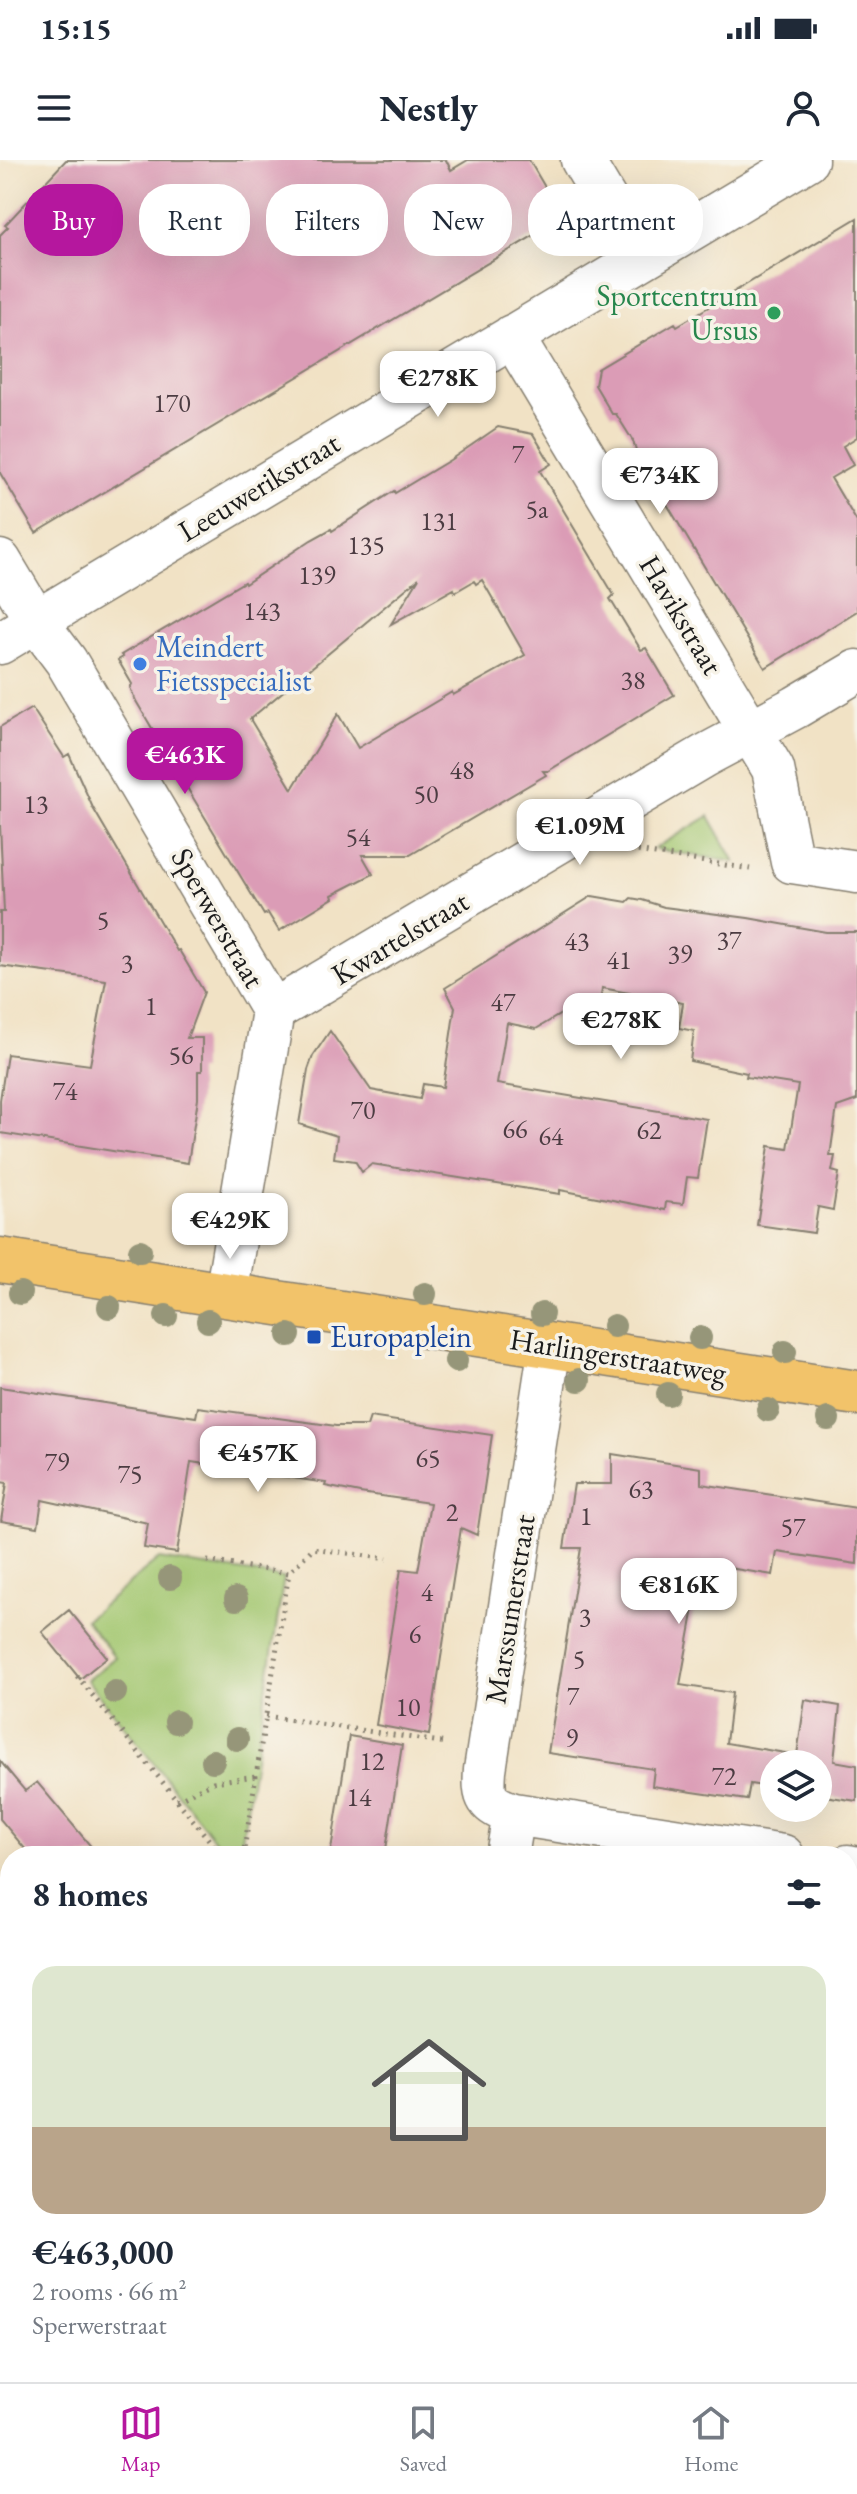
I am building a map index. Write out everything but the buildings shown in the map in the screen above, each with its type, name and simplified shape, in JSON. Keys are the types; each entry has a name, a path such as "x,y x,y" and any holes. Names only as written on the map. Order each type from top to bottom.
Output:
{"main road":[{"name":"Harlingerstraatweg","path":"0,1260 857,1393"}],"street":[{"path":"582,160 641,259"},
{"name":"Leeuwerikstraat","path":"0,643 807,160"},
{"name":"Havikstraat","path":"512,336 773,769 792,862"},
{"name":"Sperwerstraat","path":"0,561 36,621 66,661 273,1011"},
{"name":"Kwartelstraat","path":"273,1011 563,839 857,671"},
{"path":"792,862 857,872"},
{"path":"226,1295 273,1011"},
{"name":"Marssumerstraat","path":"514,1814 495,1808 486,1798 483,1787 550,1345"},
{"path":"509,1846 514,1814 719,1846"}],"path":[{"path":"563,839 776,873 792,862"},
{"path":"245,1846 289,1573 313,1548 387,1559"},
{"path":"207,1561 289,1573"},
{"path":"77,1676 214,1846"},
{"path":"266,1716 402,1736"},
{"path":"177,1800 213,1782 256,1776"}],"green space":[{"path":"709,816 735,862 654,849"},
{"path":"159,1559 284,1578 241,1846 220,1846 87,1680 115,1657 85,1620"}],"place":[{"name":"Sportcentrum Ursus","path":"774,313"},
{"name":"Meindert Fietsspecialist","path":"140,664"},
{"name":"Europaplein","path":"314,1337"}]}
